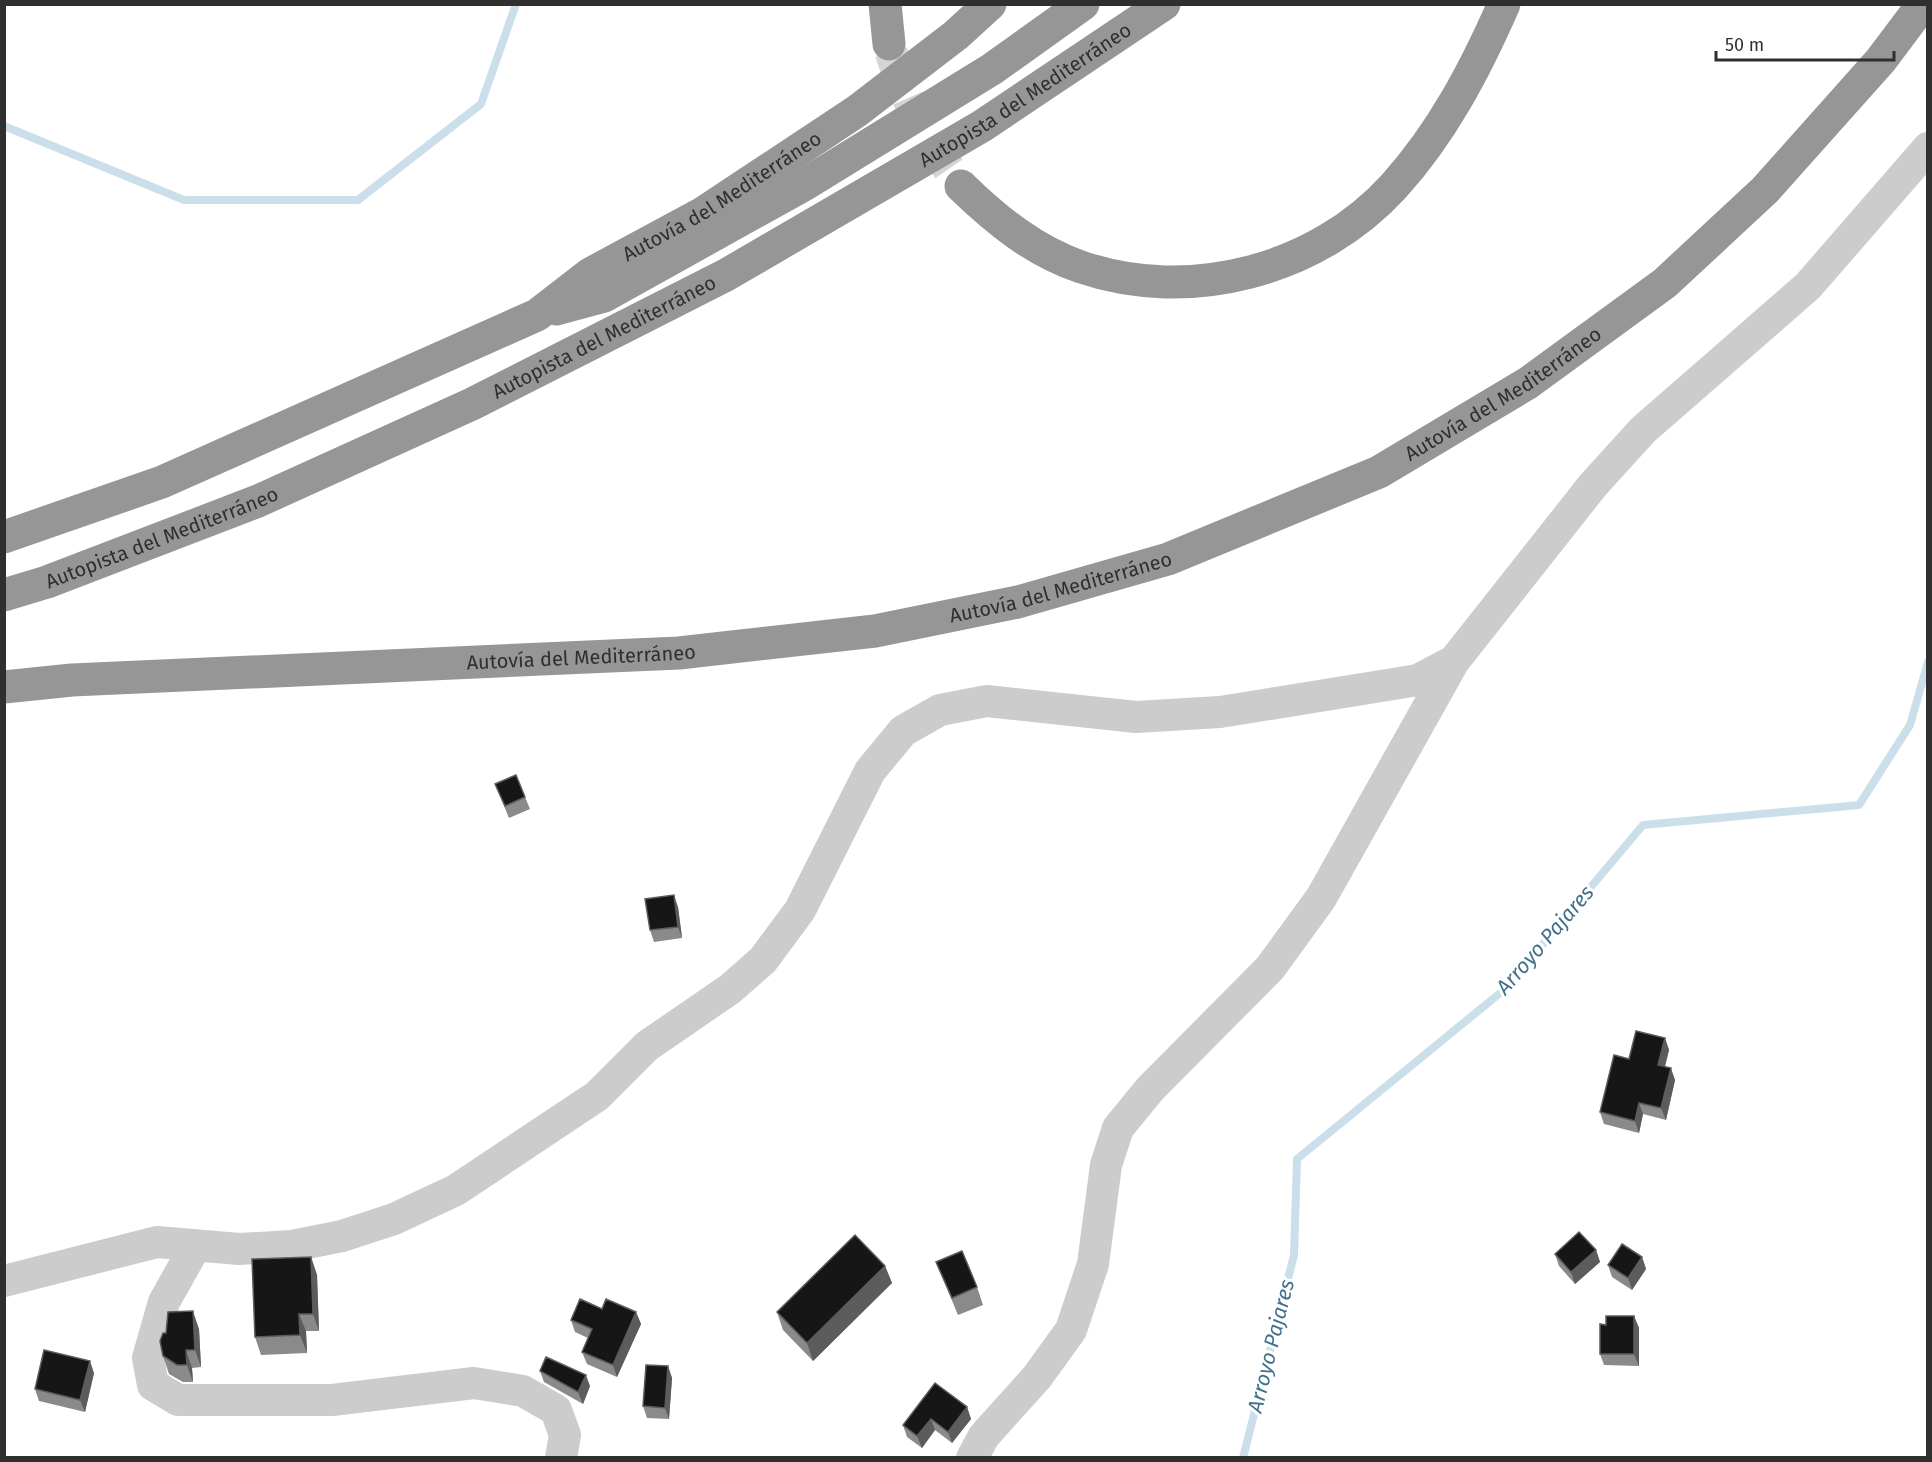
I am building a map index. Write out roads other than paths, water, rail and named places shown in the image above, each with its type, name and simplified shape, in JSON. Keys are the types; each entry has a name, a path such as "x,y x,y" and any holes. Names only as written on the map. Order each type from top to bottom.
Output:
{"highway":[{"path":"885,4 889,44"},
{"name":"Autovía del Mediterráneo","path":"4,537 162,482 537,315 590,274 704,213 857,111 956,35 990,4"},
{"name":"Autopista del Mediterráneo","path":"537,315 604,296 807,183 992,69 1083,4"},
{"name":"Autopista del Mediterráneo","path":"4,595 47,582 258,501 482,399 736,269 982,126 1164,4"},
{"path":"961,186 990,214 1029,243 1080,267 1132,280 1191,282 1247,274 1301,255 1346,229 1393,188 1434,138 1476,68 1504,4"},
{"name":"Autovía del Mediterráneo","path":"4,687 72,680 679,653 875,631 1018,602 1168,559 1379,472 1528,383 1665,283 1765,190 1881,60 1923,4"}],"street":[{"path":"972,1458 984,1436 1037,1377 1071,1330 1093,1264 1106,1165 1118,1128 1150,1089 1270,968 1321,898 1454,661 1593,485 1635,438 1808,286 1928,148"},
{"path":"4,1281 157,1242 239,1249 292,1246 342,1236 394,1219 456,1190 597,1096 647,1046 730,988 763,960 800,910 870,771 903,731 940,710 987,701 1136,717 1220,712 1418,680 1454,661"},
{"path":"196,1245 164,1302 148,1358 153,1386 178,1400 261,1401 332,1400 474,1383 523,1392 556,1410 565,1435 561,1458"}],"waterway":[{"path":"4,126 184,200 358,200 481,104 516,4"},
{"name":"Arroyo Pajares","path":"1243,1458 1294,1255 1297,1159 1505,989 1643,825 1859,805 1910,725 1928,662"}],"tunnel":[{"path":"891,52 920,122 961,186"}]}
